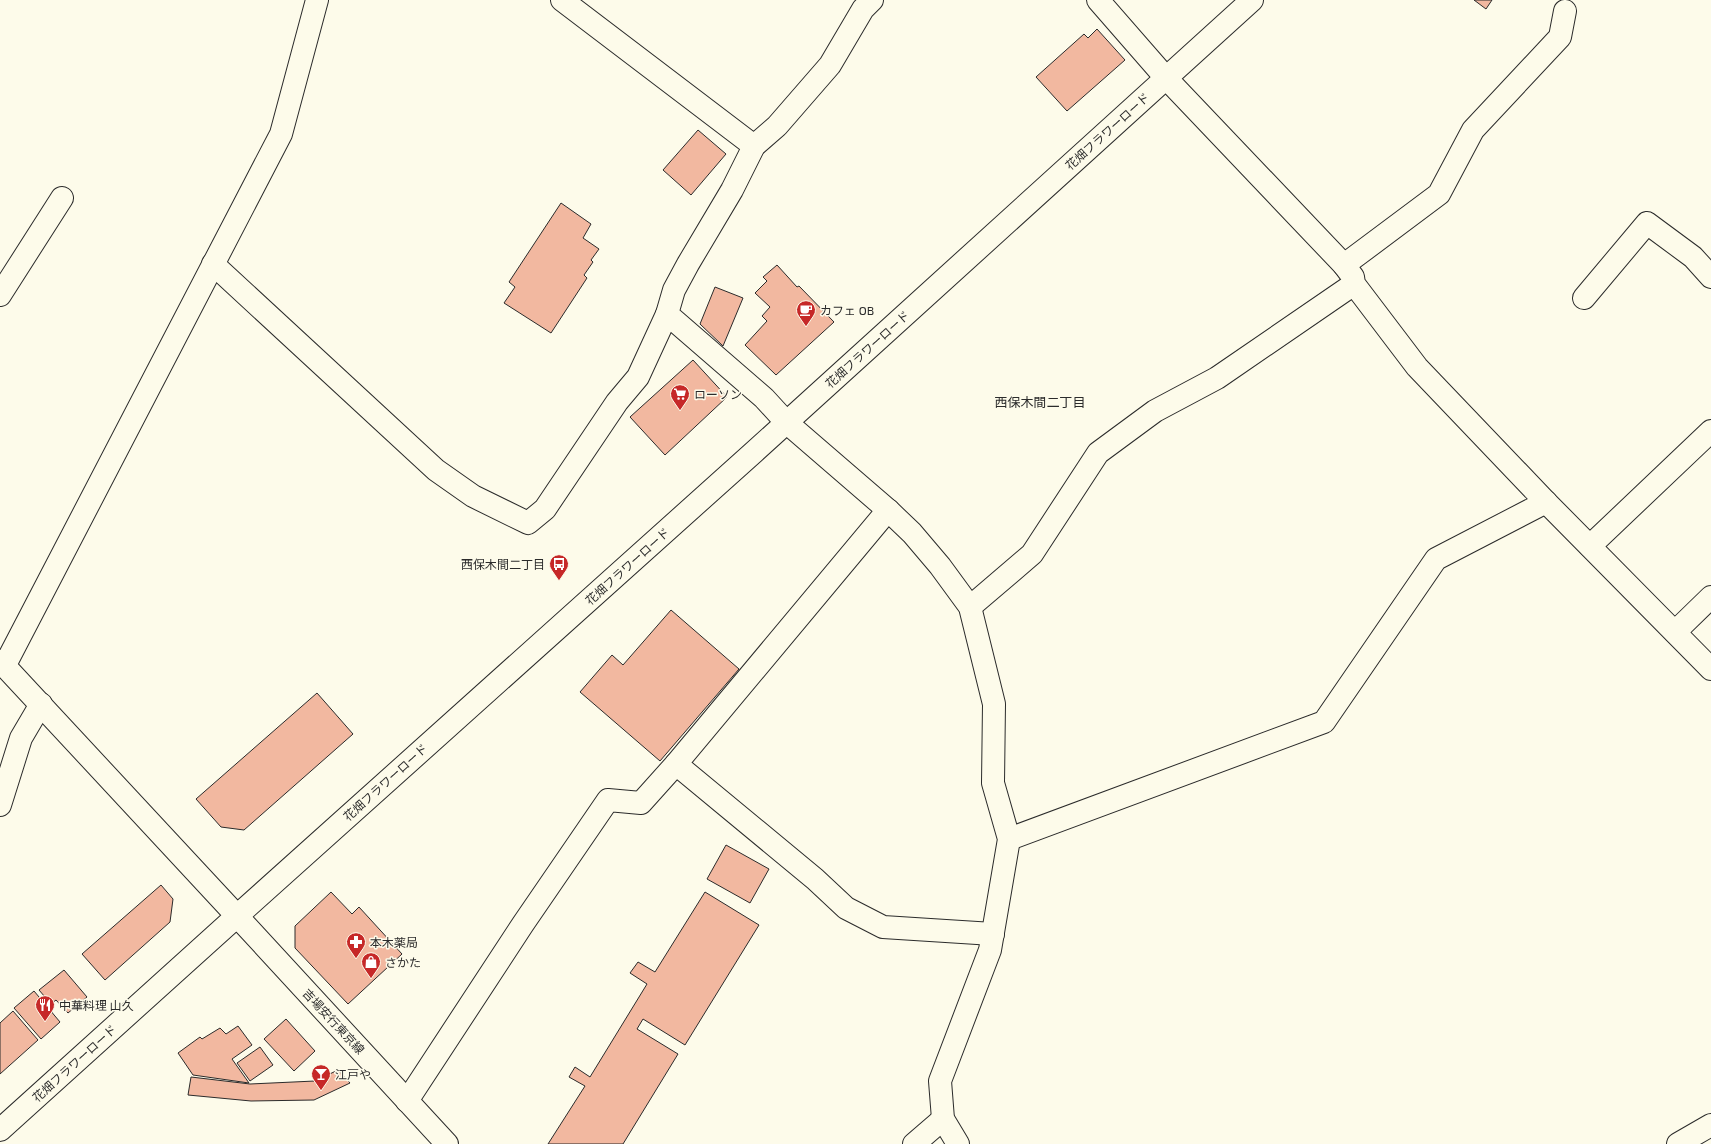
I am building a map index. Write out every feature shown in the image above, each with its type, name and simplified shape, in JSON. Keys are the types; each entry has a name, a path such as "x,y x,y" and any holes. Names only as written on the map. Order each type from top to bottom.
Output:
{"street":[{"path":"2,663 281,134 317,0"},
{"path":"562,0 754,146"},
{"path":"213,264 436,470 473,496 528,523 545,509 617,402 638,377 667,314 677,284 732,190 754,146 777,126 830,65 863,9 872,0"},
{"path":"1098,0 1166,78 1344,265 1352,277 1354,284 1417,367 1546,502 1711,669"},
{"name":"花畑フラワーロード","path":"0,1130 1252,0"},
{"path":"1344,265 1439,194 1473,130 1560,37 1565,11"},
{"path":"0,295 62,198"},
{"path":"1584,298 1647,223 1693,257 1711,277"},
{"path":"970,607 1032,554 1098,452 1156,411 1217,378 1354,284"},
{"path":"667,314 764,398 786,422 888,510 912,533 940,566 970,607 994,704 993,783 1003,824 1009,839 990,950 940,1081 943,1119 958,1144"},
{"path":"1590,546 1711,431"},
{"path":"1009,839 1324,722 1436,559 1546,502"},
{"path":"407,1101 523,924 608,800 641,803 676,764 888,510"},
{"path":"1675,632 1711,597"},
{"name":"吉場安行東京線","path":"2,663 447,1144"},
{"path":"0,805 21,738 41,704"},
{"path":"676,764 815,879 846,908 883,927 993,934"},
{"path":"914,1144 943,1119"},
{"path":"1678,1144 1711,1125"}],"building":[{"path":"1474,0 1492,0 1486,9"},
{"path":"1097,29 1125,60 1067,111 1036,77 1084,34 1088,38"},
{"path":"698,130 726,154 691,195 663,170"},
{"path":"561,203 591,224 583,238 599,249 591,260 593,262 584,275 587,278 551,333 504,303 515,287 509,282"},
{"path":"777,265 797,287 799,286 834,322 776,375 745,345 767,321 762,316 770,307 755,293 767,281 763,277"},
{"path":"715,287 743,298 723,346 700,324"},
{"path":"693,360 727,397 665,455 630,417"},
{"path":"671,610 739,669 660,761 580,692 612,655 623,665"},
{"path":"317,693 353,734 244,830 221,827 196,799"},
{"path":"726,845 769,869 750,903 707,879"},
{"path":"161,885 173,899 170,922 105,980 82,954"},
{"path":"331,892 352,914 359,907 402,954 348,1004 295,948 295,926"},
{"path":"705,892 759,925 685,1045 643,1019 637,1029 678,1054 623,1144 548,1144 585,1086 569,1077 575,1067 590,1077 647,984 630,973 638,962 655,972"},
{"path":"64,970 87,997 68,1013 56,1000 51,1004 39,990"},
{"path":"34,991 60,1022 41,1039 14,1008"},
{"path":"13,1011 38,1040 0,1074 0,1023"},
{"path":"286,1019 315,1051 294,1071 264,1039"},
{"path":"238,1026 252,1045 232,1059 249,1083 193,1075 178,1053 200,1037 202,1039 220,1028 226,1034"},
{"path":"260,1047 273,1065 250,1081 237,1063"},
{"path":"338,1070 350,1083 314,1100 251,1101 188,1095 191,1077 250,1084 315,1081"}],"place":[{"name":"カフェ OB","path":"806,327"},
{"name":"ローソン","path":"680,411"},
{"name":"西保木間二丁目","path":"559,581"},
{"name":"本木薬局","path":"356,959"},
{"name":"さかた","path":"371,979"},
{"name":"中華料理 山久","path":"45,1022"},
{"name":"江戸や","path":"321,1091"}],"district":[{"name":"西保木間二丁目","path":"1040,402"}]}
